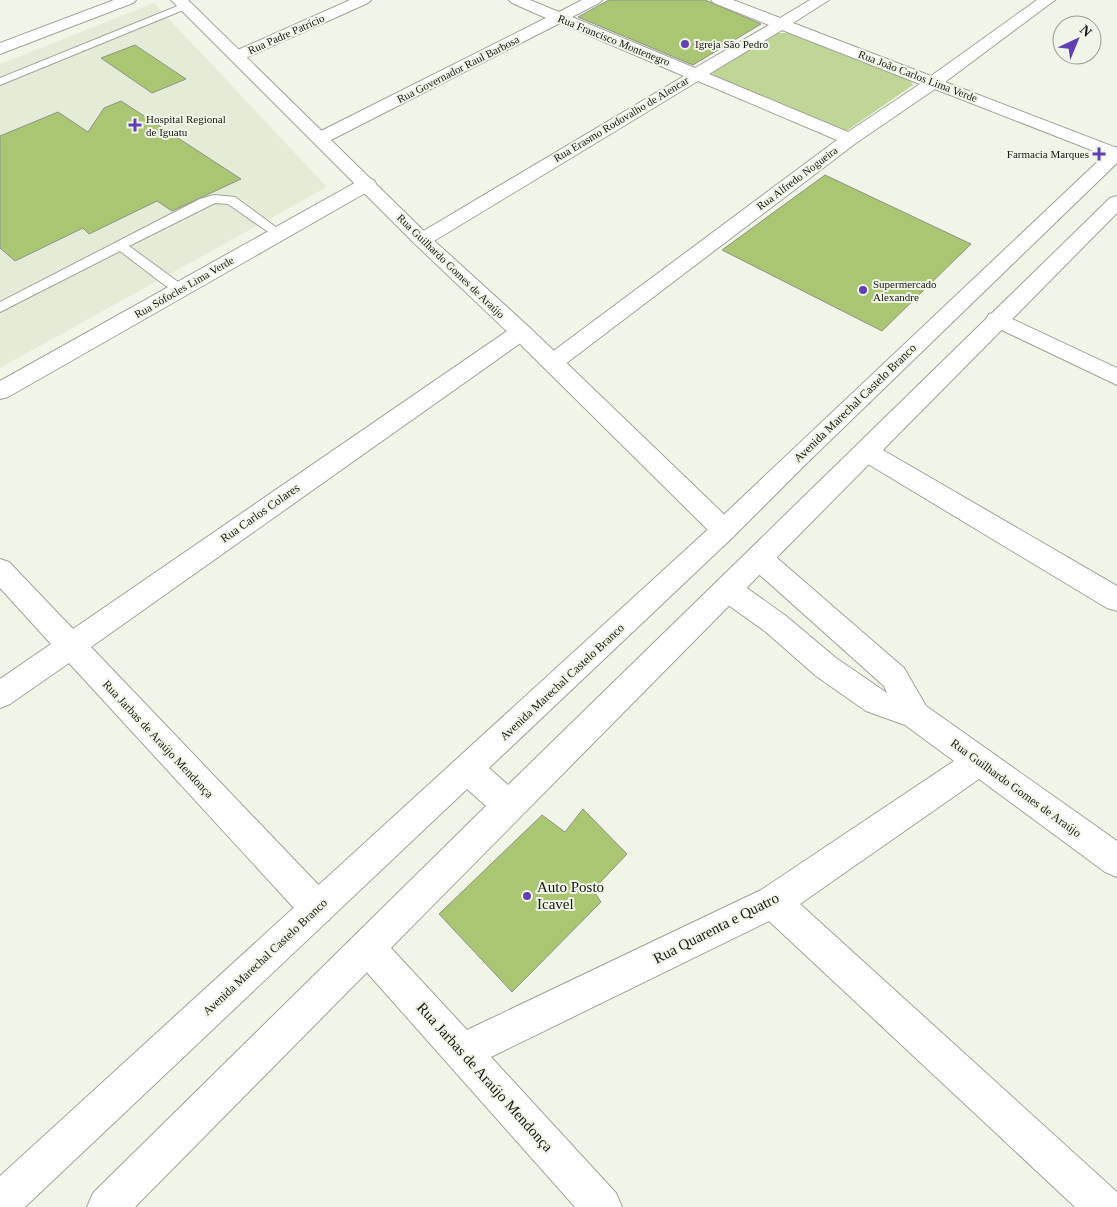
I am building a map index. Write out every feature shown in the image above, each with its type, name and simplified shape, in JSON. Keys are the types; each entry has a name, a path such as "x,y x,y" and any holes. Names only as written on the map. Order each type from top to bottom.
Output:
{"street":[{"path":"0,50 128,0"},
{"name":"Rua Padre Patrício","path":"236,56 363,0"},
{"name":"Rua Francisco Montenegro","path":"517,0 850,139"},
{"name":"Rua Governador Raul Barbosa","path":"321,138 594,0"},
{"name":"Rua João Carlos Lima Verde","path":"719,0 1117,153"},
{"name":"Rua Erasmo Rodovalho de Alencar","path":"422,240 821,0"},
{"name":"Rua Alfredo Nogueira","path":"552,363 850,139 934,82 1047,0"},
{"name":"Rua Guilhardo Gomes de Araújo","path":"182,3 368,184 422,240 520,332 724,530"},
{"name":"Avenida Marechal Castelo Branco","path":"0,1203 724,530 806,449 1117,153"},
{"name":"Rua Sófocles Lima Verde","path":"0,391 368,184"},
{"path":"107,1207 727,589 760,559 997,319 1114,211"},
{"path":"997,319 1117,377"},
{"name":"Rua Carlos Colares","path":"0,695 520,332"},
{"path":"867,452 1117,600"},
{"name":"Rua Guilhardo Gomes de Araújo","path":"760,559 812,602 894,677 915,715"},
{"name":"Rua Jarbas de Araújo Mendonça","path":"0,570 317,908"},
{"name":"Rua Guilhardo Gomes de Araújo","path":"727,589 776,624 826,667 876,702 915,715 1117,861"},
{"name":"Rua Quarenta e Quatro","path":"462,1052 773,902 980,761"},
{"path":"468,770 510,807"},
{"path":"773,902 1104,1207"},
{"name":"Rua Jarbas de Araújo Mendonça","path":"367,947 602,1207"}],"lane":[{"path":"0,82 182,3"},
{"path":"0,308 204,202 214,199 231,200 278,233"},
{"path":"121,246 180,290"}],"shaded area":[{"name":"Hospital Regional de Iguatu","path":"154,3 327,187 0,368 0,64"}],"green space":[{"path":"775,33 789,33 909,78 913,85 848,130 840,130 713,77 713,71"}],"building":[{"name":"Igreja São Pedro","path":"609,0 705,0 761,24 693,65 578,17"},
{"path":"135,45 186,79 152,93 101,58"},
{"path":"121,101 241,179 172,211 157,201 89,234 83,228 15,261 0,248 0,136 58,112 88,132 104,108"},
{"name":"Supermercado Alexandre","path":"825,175 971,244 882,331 722,250"},
{"name":"Auto Posto Icavel","path":"583,809 627,854 593,890 601,902 512,992 439,914 542,815 565,832"}],"place":[{"name":"Igreja São Pedro","path":"685,44"},
{"name":"Hospital Regional de Iguatu","path":"135,125"},
{"name":"Farmacia Marques","path":"1099,154"},
{"name":"Supermercado Alexandre","path":"863,290"},
{"name":"Auto Posto Icavel","path":"527,896"}]}
